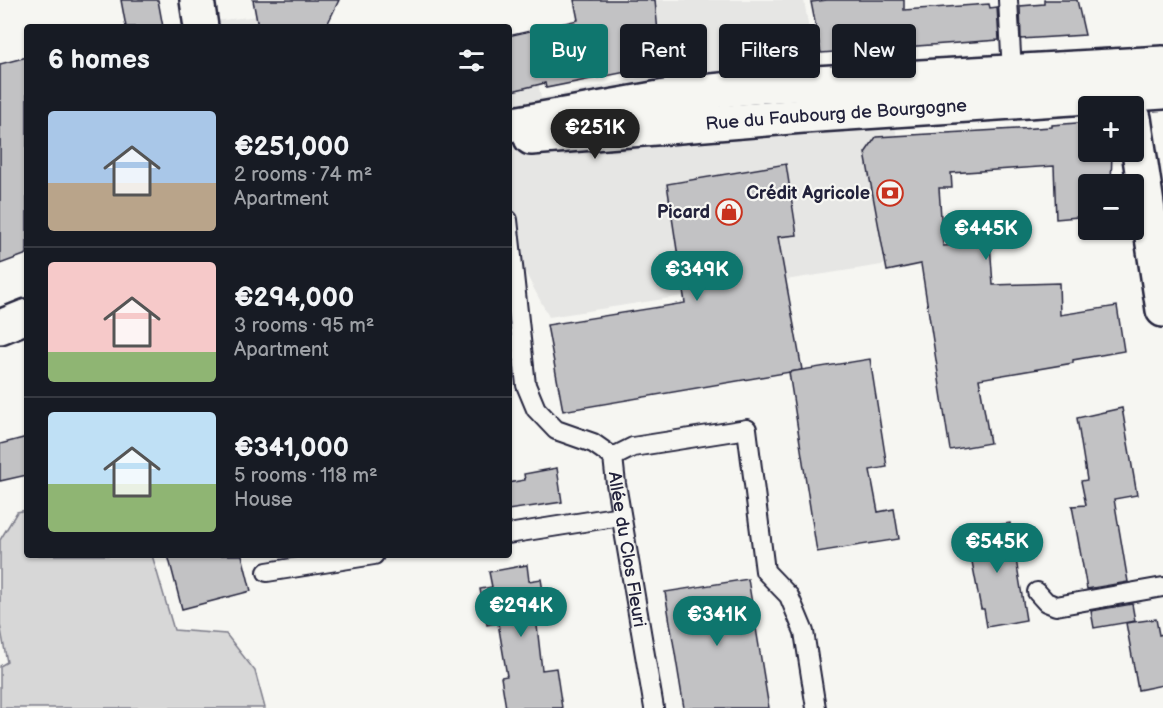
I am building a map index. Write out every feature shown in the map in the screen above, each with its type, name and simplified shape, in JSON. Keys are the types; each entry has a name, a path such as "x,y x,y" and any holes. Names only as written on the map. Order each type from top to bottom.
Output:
{"main road":[{"path":"197,0 201,24"},
{"name":"Rue du Faubourg de Bourgogne","path":"1131,96 1163,63"},
{"name":"Rue du Faubourg de Bourgogne","path":"512,124 682,94 762,86 1012,72 1131,96 1163,92"},
{"name":"Rue du Faubourg de Bourgogne","path":"512,138 822,114 1078,99"},
{"path":"1141,162 1163,310"},
{"path":"0,304 24,296"},
{"path":"0,312 24,303"},
{"path":"0,327 24,317"}],"lane":[{"path":"1008,0 1012,72"},
{"path":"512,136 540,119"},
{"name":"Allée du Clos Fleuri","path":"512,257 526,385 536,409 556,430 593,443 613,457 654,708"},
{"path":"613,457 633,447 747,429 765,571 789,596 804,632 816,708"},
{"path":"512,533 621,516"},
{"path":"267,572 355,558"},
{"path":"1037,592 1046,602 1056,606 1163,587"}],"shaded area":[{"path":"645,0 804,0 808,24 719,24 719,78 820,78 820,65 832,74 832,78 837,78 895,124 914,260 549,317 512,248 512,77 530,72 530,78 537,78 541,98 639,78 707,78 707,24 650,24"},
{"path":"285,13 343,24 185,24"},
{"path":"24,511 24,558 153,558 174,630 226,634 255,671 265,708 0,708 0,666 7,662 0,625 0,540 17,512"}],"building":[{"path":"121,0 158,0 162,24 125,24"},
{"path":"253,0 339,0 327,24 257,24"},
{"path":"574,0 655,0 657,24 620,24 620,73 608,76 608,24 560,24 578,20"},
{"path":"904,0 904,10 989,4 990,8 997,7 999,40 916,46 916,24 832,24 832,52 821,53 820,24 815,24 811,2"},
{"path":"1044,0 1077,0 1085,35 1021,39 1020,6 1044,4"},
{"path":"530,31 530,78 596,78 546,88 545,83 512,91 512,35"},
{"path":"24,58 24,255 0,264 0,64"},
{"path":"1078,123 1078,162 1112,162 1111,174 1078,174 1078,217 1056,219 1054,166 951,173 952,188 939,188 943,246 990,243 993,285 1059,283 1060,315 1117,306 1124,351 1073,360 1073,363 979,379 990,443 950,450 921,264 887,271 865,153 876,137 1052,127 1052,125"},
{"path":"786,164 797,235 778,237 802,370 563,411 547,325 685,303 667,184"},
{"path":"870,359 887,467 870,470 878,512 894,509 899,539 817,552 789,372"},
{"path":"1122,408 1137,495 1114,499 1128,582 1087,589 1072,506 1086,505 1081,481 1087,480 1077,418"},
{"path":"24,438 24,476 0,481 0,444"},
{"path":"557,468 562,502 512,509 512,482 525,480 524,474"},
{"path":"1010,523 1026,620 987,627 984,609 981,609 966,530"},
{"path":"169,558 243,558 251,591 182,609"},
{"path":"527,565 529,581 541,579 547,615 536,617 542,670 556,668 562,708 506,708 501,677 507,676 498,623 487,625 480,589 492,587 489,572"},
{"path":"748,579 769,708 684,708 665,592"},
{"path":"1132,604 1135,621 1094,628 1091,611"},
{"path":"1156,619 1159,635 1163,634 1163,685 1138,690 1126,623"}],"place":[{"name":"Crédit Agricole","path":"890,193"},
{"name":"Picard","path":"729,212"}]}
